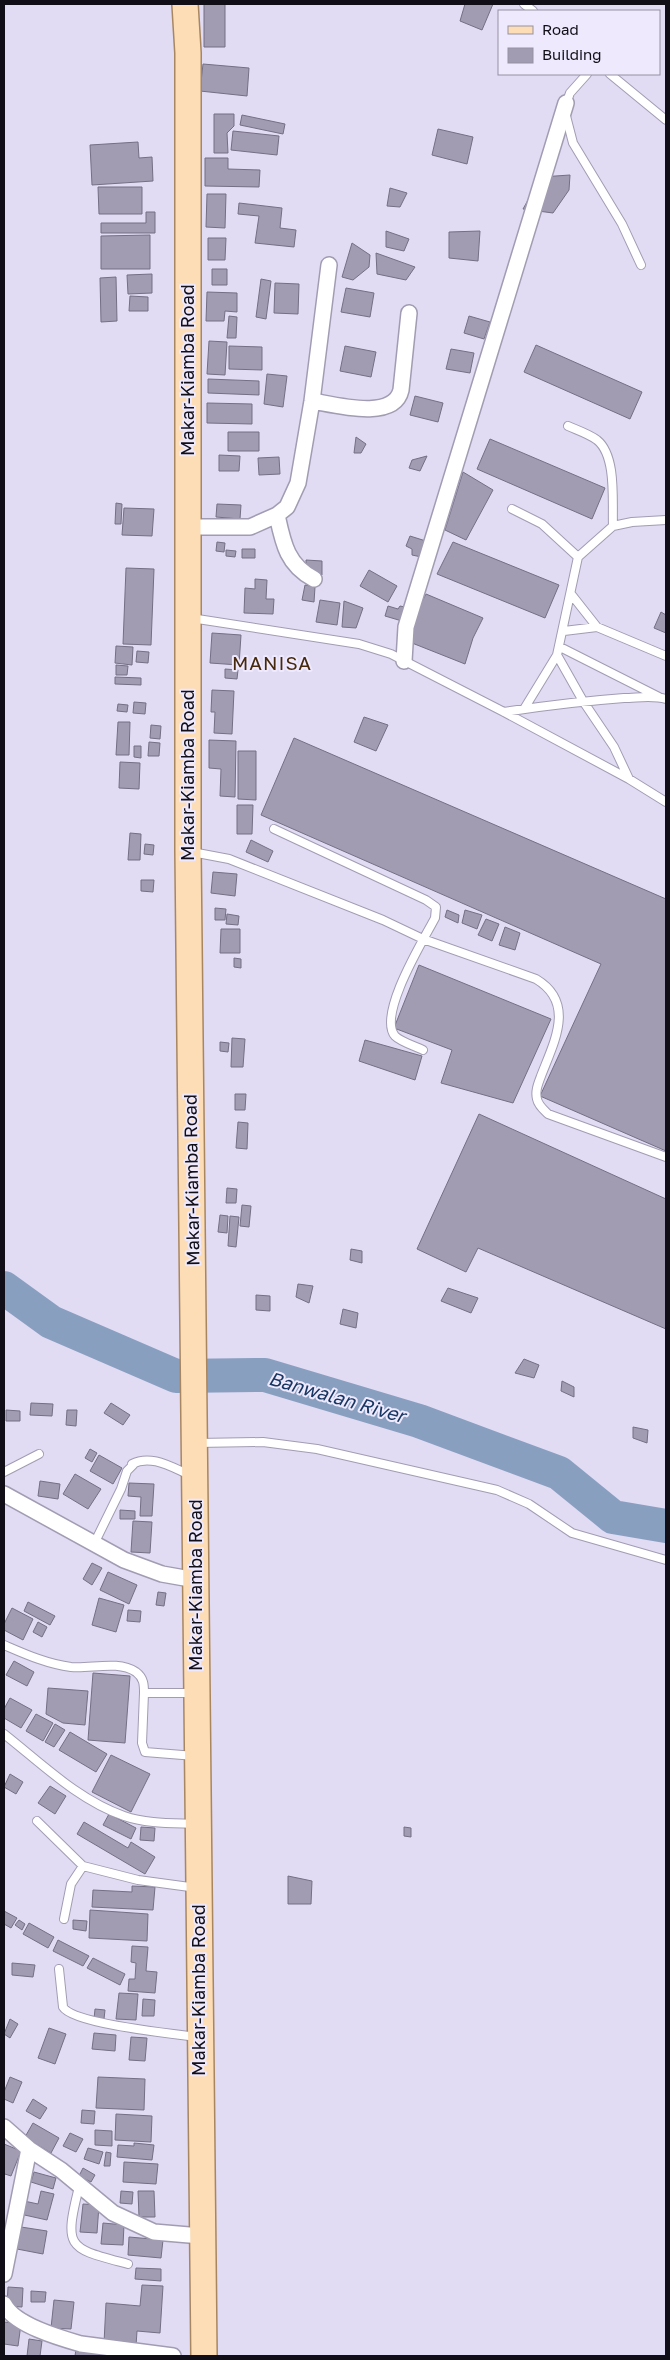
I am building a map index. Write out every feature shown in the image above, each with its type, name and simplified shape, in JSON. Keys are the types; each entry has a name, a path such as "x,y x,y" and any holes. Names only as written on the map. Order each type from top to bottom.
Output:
{"main road":[{"name":"Makar-Kiamba Road","path":"185,4 188,53 188,851 196,1478 201,2236 204,2356"}],"street":[{"path":"404,661 406,626 566,103"},
{"path":"189,527 250,527 277,515 287,507 298,483 312,401 329,265"},
{"path":"312,401 373,409 388,407 395,403 400,397 409,313"},
{"path":"277,515 288,557 302,573 314,579"},
{"path":"4,1494 94,1544 145,1568 162,1574 196,1580"},
{"path":"4,2127 29,2149 61,2170 79,2187 113,2213 154,2232 201,2236"},
{"path":"4,2274 29,2149"},
{"path":"4,2304 15,2316 48,2333 68,2340 81,2344 173,2356"}],"lane":[{"path":"586,75 570,93 566,103 566,121 573,143 622,224 641,265"},
{"path":"611,75 666,120"},
{"path":"568,426 597,440 608,453 611,470 613,526"},
{"path":"512,509 542,524 578,557"},
{"path":"524,709 558,651 564,631 578,557 613,526 632,522 666,520"},
{"path":"571,594 597,627 666,656"},
{"path":"188,618 359,644 404,661 629,779 666,802"},
{"path":"564,631 597,627"},
{"path":"558,651 663,698"},
{"path":"558,651 583,701 614,747 629,779"},
{"path":"504,712 583,701 663,698"},
{"path":"274,829 434,905 437,914 398,991 390,1014 390,1023 396,1037 423,1050"},
{"path":"188,851 229,859 384,920 424,939 536,979 546,985 557,1001 559,1027 536,1091 540,1107 548,1114 666,1157"},
{"path":"195,1436 317,1449 497,1490 528,1504 572,1533 666,1560"},
{"path":"4,1472 39,1454"},
{"path":"94,1544 121,1489 127,1471 132,1464 146,1459 161,1462 196,1478"},
{"path":"4,1645 45,1662 70,1667 126,1668 140,1676 144,1683 142,1743 145,1752 198,1756"},
{"path":"144,1693 197,1693"},
{"path":"4,1734 72,1788 109,1809 125,1816 143,1820 198,1824"},
{"path":"37,1821 83,1866 138,1880 199,1888"},
{"path":"64,1919 71,1884 83,1866"},
{"path":"59,1969 63,2007 72,2016 103,2023 200,2037"},
{"path":"79,2187 72,2215 70,2233 73,2240 88,2253 128,2264"}],"building":[{"path":"204,4 225,4 225,47 204,47"},
{"path":"465,4 493,4 482,30 460,21"},
{"path":"203,64 249,68 247,96 200,91"},
{"path":"214,114 234,114 234,126 227,133 228,153 214,153"},
{"path":"242,115 285,124 283,134 240,125"},
{"path":"438,129 473,137 467,164 432,155"},
{"path":"233,131 279,136 277,155 231,150"},
{"path":"138,142 139,158 152,157 153,181 92,185 90,145"},
{"path":"205,158 228,158 228,169 260,170 259,187 205,186"},
{"path":"570,175 569,190 553,213 523,209 541,177"},
{"path":"98,187 142,187 142,214 99,214"},
{"path":"390,188 407,193 400,207 387,206"},
{"path":"207,194 226,194 225,228 206,227"},
{"path":"239,203 282,208 280,228 296,230 294,247 255,243 259,216 238,214"},
{"path":"146,212 155,212 155,233 101,233 101,223 146,223"},
{"path":"386,231 409,239 404,251 386,247"},
{"path":"480,231 478,261 449,258 449,232"},
{"path":"150,235 150,269 101,269 101,236"},
{"path":"208,238 226,238 225,260 208,260"},
{"path":"352,243 370,255 369,267 353,280 342,277"},
{"path":"376,253 415,267 406,280 377,274"},
{"path":"212,269 227,269 227,285 212,285"},
{"path":"152,274 152,293 128,294 127,275"},
{"path":"116,277 117,321 101,322 100,278"},
{"path":"261,279 271,281 266,319 256,317"},
{"path":"275,283 299,284 298,314 274,313"},
{"path":"346,288 374,293 370,317 341,312"},
{"path":"207,292 237,293 237,312 225,311 224,321 206,321"},
{"path":"130,296 148,297 148,311 129,311"},
{"path":"229,316 237,317 236,338 227,338"},
{"path":"469,316 490,322 484,339 464,333"},
{"path":"209,341 227,342 225,375 207,374"},
{"path":"536,345 642,392 630,419 524,372"},
{"path":"229,346 262,347 262,370 229,369"},
{"path":"345,346 376,352 371,377 340,371"},
{"path":"451,349 474,353 470,373 446,369"},
{"path":"267,374 287,376 283,407 264,404"},
{"path":"208,379 259,381 259,395 208,393"},
{"path":"415,396 443,403 438,422 410,415"},
{"path":"207,403 252,404 252,424 207,423"},
{"path":"228,432 259,432 259,451 228,451"},
{"path":"356,437 366,444 361,453 354,453"},
{"path":"490,439 605,488 592,519 477,469"},
{"path":"219,455 240,456 239,471 219,471"},
{"path":"427,456 420,471 409,468 412,460"},
{"path":"279,457 280,474 259,475 258,458"},
{"path":"463,472 493,490 466,540 445,530"},
{"path":"116,503 122,504 121,524 115,524"},
{"path":"217,504 241,505 240,519 216,517"},
{"path":"124,508 154,509 152,536 122,535"},
{"path":"410,536 429,542 426,558 412,555 412,549 406,546"},
{"path":"217,542 225,543 224,552 216,551"},
{"path":"453,542 559,585 545,618 437,574"},
{"path":"242,549 255,549 255,558 242,558"},
{"path":"226,550 236,551 235,557 226,556"},
{"path":"306,560 322,561 322,575 306,574"},
{"path":"126,568 154,569 151,645 123,644"},
{"path":"369,570 397,586 388,602 360,586"},
{"path":"255,579 267,580 266,599 274,599 273,614 244,613 245,588 255,589"},
{"path":"305,585 315,587 314,602 302,600"},
{"path":"426,594 483,618 473,638 465,664 407,641 414,617"},
{"path":"320,600 340,603 337,625 316,622"},
{"path":"344,601 363,608 356,628 342,627"},
{"path":"388,606 398,609 400,606 405,607 402,621 385,616"},
{"path":"661,612 666,615 666,633 654,628"},
{"path":"212,633 241,635 239,665 210,663"},
{"path":"116,646 133,647 132,665 115,663"},
{"path":"137,651 149,652 148,663 136,662"},
{"path":"116,665 128,666 127,675 116,675"},
{"path":"225,669 238,670 237,679 225,678"},
{"path":"115,677 141,678 141,685 115,684"},
{"path":"212,690 234,691 232,734 214,733 215,712 211,712"},
{"path":"134,702 146,703 145,714 133,713"},
{"path":"118,704 128,705 127,712 117,711"},
{"path":"364,717 388,725 376,751 354,742"},
{"path":"118,722 130,722 129,755 116,755"},
{"path":"151,725 161,726 160,739 150,738"},
{"path":"294,738 666,899 666,1151 540,1096 601,964 261,815"},
{"path":"209,740 236,741 235,797 220,796 221,769 209,768"},
{"path":"149,742 160,743 159,756 148,756"},
{"path":"134,746 141,746 141,758 134,757"},
{"path":"238,751 256,751 256,800 238,799"},
{"path":"120,762 140,763 139,789 119,788"},
{"path":"237,805 253,805 252,834 237,834"},
{"path":"130,833 141,834 140,860 128,860"},
{"path":"251,840 273,851 268,862 246,852"},
{"path":"145,844 154,845 153,855 144,854"},
{"path":"213,872 237,874 235,896 211,893"},
{"path":"141,880 154,880 153,892 141,891"},
{"path":"215,908 226,909 225,920 215,920"},
{"path":"447,910 459,915 458,923 445,917"},
{"path":"465,910 482,915 477,929 462,923"},
{"path":"227,914 239,916 238,925 226,924"},
{"path":"486,919 499,924 492,941 478,935"},
{"path":"505,927 520,933 515,950 499,945"},
{"path":"221,929 240,929 240,953 220,953"},
{"path":"234,958 241,959 241,968 234,967"},
{"path":"419,965 551,1019 513,1103 441,1083 452,1050 394,1028"},
{"path":"232,1038 245,1039 243,1067 231,1067"},
{"path":"365,1040 422,1056 415,1080 359,1061"},
{"path":"220,1042 229,1043 228,1052 220,1051"},
{"path":"235,1094 246,1094 245,1110 235,1110"},
{"path":"479,1114 666,1199 666,1329 478,1248 466,1272 417,1249"},
{"path":"238,1122 248,1123 247,1149 236,1148"},
{"path":"227,1188 237,1189 236,1203 226,1203"},
{"path":"242,1205 251,1206 249,1227 240,1226"},
{"path":"220,1215 228,1216 227,1233 218,1232"},
{"path":"230,1216 239,1217 236,1247 228,1246"},
{"path":"351,1249 362,1251 362,1263 350,1260"},
{"path":"298,1284 313,1286 309,1303 296,1297"},
{"path":"448,1288 478,1298 471,1313 441,1301"},
{"path":"256,1295 270,1296 270,1311 256,1310"},
{"path":"343,1309 358,1313 356,1328 340,1324"},
{"path":"524,1359 539,1365 534,1378 515,1373"},
{"path":"562,1381 574,1387 574,1397 561,1391"},
{"path":"31,1403 53,1404 52,1416 30,1415"},
{"path":"111,1403 130,1415 123,1425 104,1413"},
{"path":"6,1410 20,1411 20,1421 6,1421"},
{"path":"67,1410 77,1410 76,1426 66,1425"},
{"path":"633,1427 648,1430 647,1443 633,1438"},
{"path":"90,1449 97,1453 92,1462 85,1458"},
{"path":"99,1455 122,1468 113,1484 90,1471"},
{"path":"75,1474 101,1489 88,1509 63,1494"},
{"path":"40,1481 60,1484 58,1499 38,1496"},
{"path":"129,1483 154,1484 152,1516 140,1516 141,1497 128,1496"},
{"path":"120,1510 135,1511 135,1519 120,1519"},
{"path":"133,1521 152,1522 150,1553 131,1552"},
{"path":"92,1563 102,1568 92,1585 83,1579"},
{"path":"108,1572 137,1585 129,1604 100,1590"},
{"path":"158,1592 166,1593 164,1606 156,1605"},
{"path":"99,1598 124,1605 116,1632 92,1625"},
{"path":"28,1602 55,1616 50,1625 24,1611"},
{"path":"12,1608 33,1619 23,1640 4,1630 4,1624"},
{"path":"128,1610 141,1611 140,1622 127,1621"},
{"path":"38,1622 47,1627 42,1637 33,1632"},
{"path":"14,1661 34,1672 27,1686 6,1675"},
{"path":"93,1673 130,1676 125,1743 88,1740"},
{"path":"48,1688 88,1691 85,1725 63,1723 46,1714"},
{"path":"10,1698 32,1710 21,1728 4,1718 4,1709"},
{"path":"36,1714 53,1723 43,1741 26,1731"},
{"path":"55,1724 65,1730 54,1747 45,1742"},
{"path":"70,1732 107,1754 96,1772 59,1750"},
{"path":"111,1755 150,1774 131,1812 92,1792"},
{"path":"10,1774 23,1782 16,1794 4,1787"},
{"path":"50,1786 66,1796 55,1814 38,1803"},
{"path":"109,1814 136,1828 131,1839 103,1825"},
{"path":"84,1822 128,1848 131,1842 155,1857 145,1874 77,1834"},
{"path":"141,1827 155,1828 154,1841 140,1840"},
{"path":"404,1827 411,1828 411,1837 404,1836"},
{"path":"288,1876 312,1881 311,1904 288,1904"},
{"path":"132,1886 155,1887 153,1910 92,1907 93,1890 132,1892"},
{"path":"90,1910 148,1914 147,1941 89,1938"},
{"path":"4,1911 17,1918 11,1928 4,1924"},
{"path":"19,1920 25,1924 22,1930 15,1925"},
{"path":"73,1920 87,1921 86,1931 73,1929"},
{"path":"29,1923 54,1937 48,1948 23,1934"},
{"path":"58,1940 89,1956 83,1966 53,1951"},
{"path":"132,1946 148,1947 146,1971 157,1972 155,1993 128,1991 129,1979 135,1979 136,1963 131,1962"},
{"path":"93,1958 125,1974 120,1985 87,1968"},
{"path":"12,1963 35,1965 33,1977 12,1975"},
{"path":"119,1993 138,1994 136,2020 116,2019"},
{"path":"143,1999 155,2000 154,2016 142,2016"},
{"path":"95,2009 105,2010 104,2019 94,2019"},
{"path":"10,2019 18,2024 10,2038 4,2034"},
{"path":"49,2028 66,2034 55,2064 38,2058"},
{"path":"94,2033 116,2035 115,2051 92,2049"},
{"path":"131,2037 147,2038 145,2061 129,2060"},
{"path":"10,2077 22,2082 13,2103 4,2099 4,2092"},
{"path":"98,2077 145,2079 144,2110 96,2108"},
{"path":"33,2099 47,2108 40,2119 26,2111"},
{"path":"82,2110 95,2111 94,2124 81,2123"},
{"path":"116,2114 152,2116 151,2142 115,2140"},
{"path":"33,2123 59,2138 51,2153 25,2137"},
{"path":"95,2130 112,2131 112,2146 95,2145"},
{"path":"70,2133 83,2139 76,2152 63,2146"},
{"path":"134,2143 154,2145 152,2160 117,2157 118,2145 134,2146"},
{"path":"4,2144 21,2151 11,2176 5,2174 4,2177"},
{"path":"88,2148 103,2152 99,2164 84,2159"},
{"path":"106,2152 111,2153 110,2166 104,2166"},
{"path":"124,2162 158,2164 156,2184 123,2182"},
{"path":"83,2168 95,2175 91,2182 79,2176"},
{"path":"34,2172 56,2178 53,2189 31,2182"},
{"path":"41,2191 54,2194 47,2220 20,2214 24,2201 38,2204"},
{"path":"121,2191 133,2192 132,2204 120,2203"},
{"path":"138,2191 154,2191 155,2217 139,2217"},
{"path":"83,2204 99,2205 97,2233 80,2232"},
{"path":"103,2223 124,2225 123,2245 101,2244"},
{"path":"21,2227 47,2231 43,2254 17,2249"},
{"path":"129,2237 163,2240 161,2258 128,2255"},
{"path":"136,2268 161,2269 161,2281 135,2279"},
{"path":"142,2285 163,2286 160,2333 137,2331 136,2346 104,2343 106,2303 140,2306"},
{"path":"8,2287 23,2288 22,2307 7,2306"},
{"path":"31,2291 46,2292 45,2302 31,2302"},
{"path":"54,2300 74,2302 71,2329 51,2328"},
{"path":"4,2322 21,2324 18,2346 4,2344"},
{"path":"29,2339 42,2341 40,2356 27,2356"},
{"path":"76,2349 96,2351 96,2356 75,2356"}],"waterway":[{"name":"Banwalan River","path":"4,1288 51,1322 176,1376 265,1375 419,1421 559,1473 613,1517 666,1526"}],"district":[{"name":"MANISA","path":"272,663"}]}
